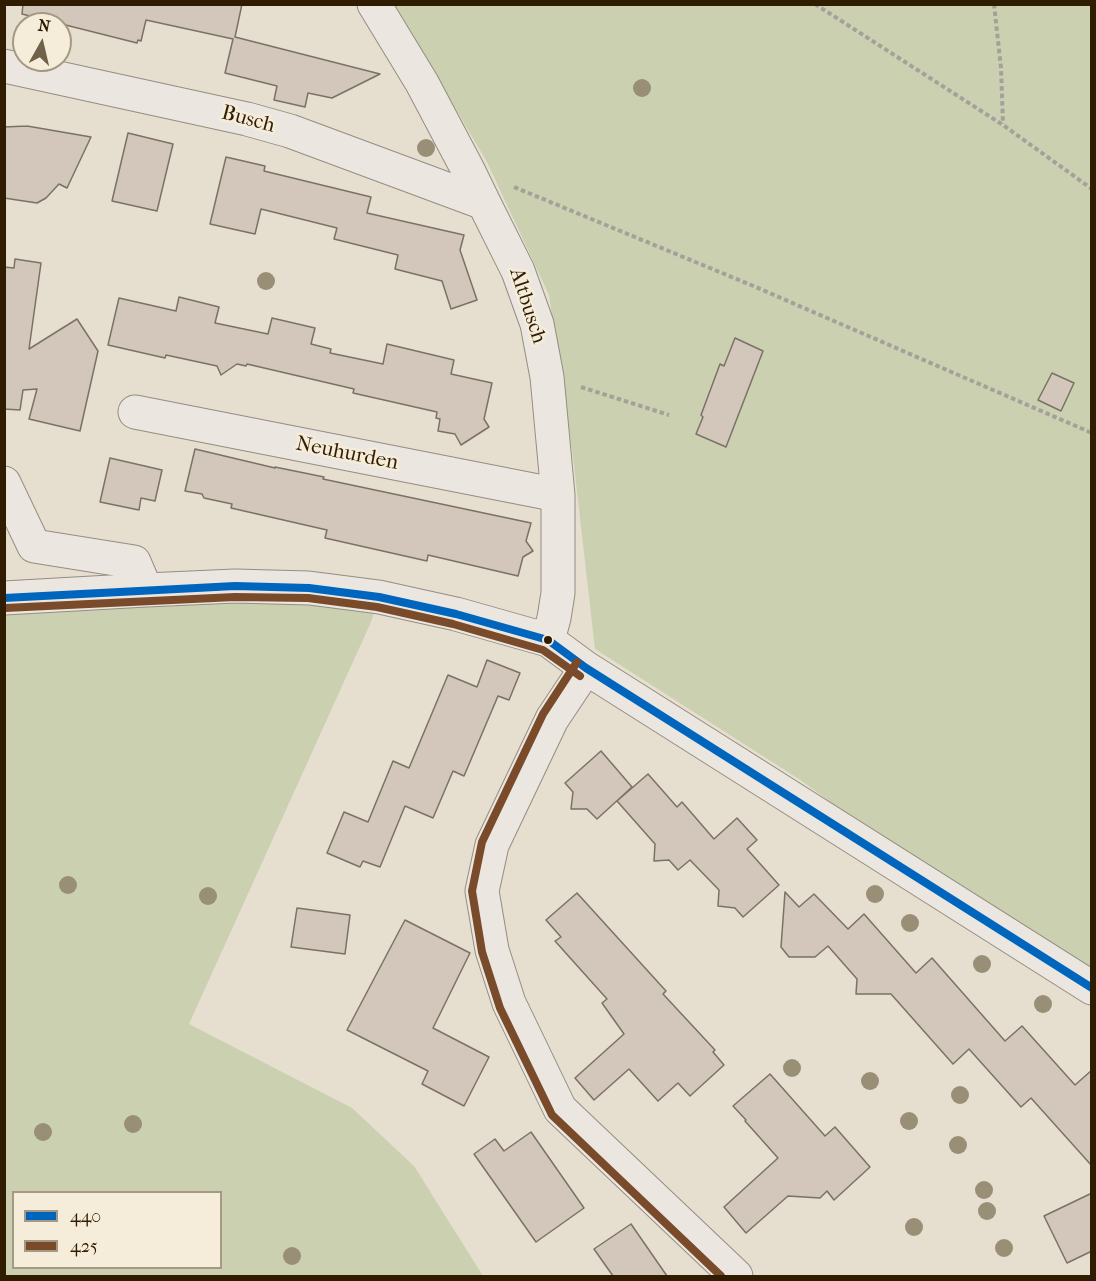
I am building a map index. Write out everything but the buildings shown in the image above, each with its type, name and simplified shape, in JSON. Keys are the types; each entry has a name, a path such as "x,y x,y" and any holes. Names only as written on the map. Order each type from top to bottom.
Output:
{"street":[{"name":"Altbusch","path":"374,4 422,83 468,170 518,271 537,324 547,377 558,495 558,593 548,640"},
{"name":"Busch","path":"4,66 247,119 290,131 483,203"},
{"name":"Neuhurden","path":"135,412 558,495"},
{"path":"4,483 34,546 134,562 146,590"},
{"path":"4,598 234,586 298,587 367,595 456,614 548,640 586,668 1092,988"},
{"path":"586,668 552,719 492,845 482,891 492,951 509,1003 560,1109 736,1276"}],"path":[{"path":"815,4 1003,125 1092,189"},
{"path":"994,4 1001,68 1003,125"},
{"path":"468,170 522,190 751,285 1092,433"},
{"path":"547,377 669,415"}],"green space":[{"path":"394,5 1091,5 1091,988 1020,944 802,781 595,649 573,457 549,295 487,162"},
{"path":"379,597 371,622 189,1024 352,1108 414,1166 483,1276 5,1276 5,598"}],"transit line":[{"name":"440","path":"4,598 235,586 309,588 379,597 456,614 548,640 586,668 1092,988"},
{"name":"425","path":"5,608 235,597 308,598 377,607 453,624 543,650 580,676"},
{"name":"425","path":"577,662 543,714 482,842 472,891 482,952 500,1008 552,1115 721,1276"}]}
